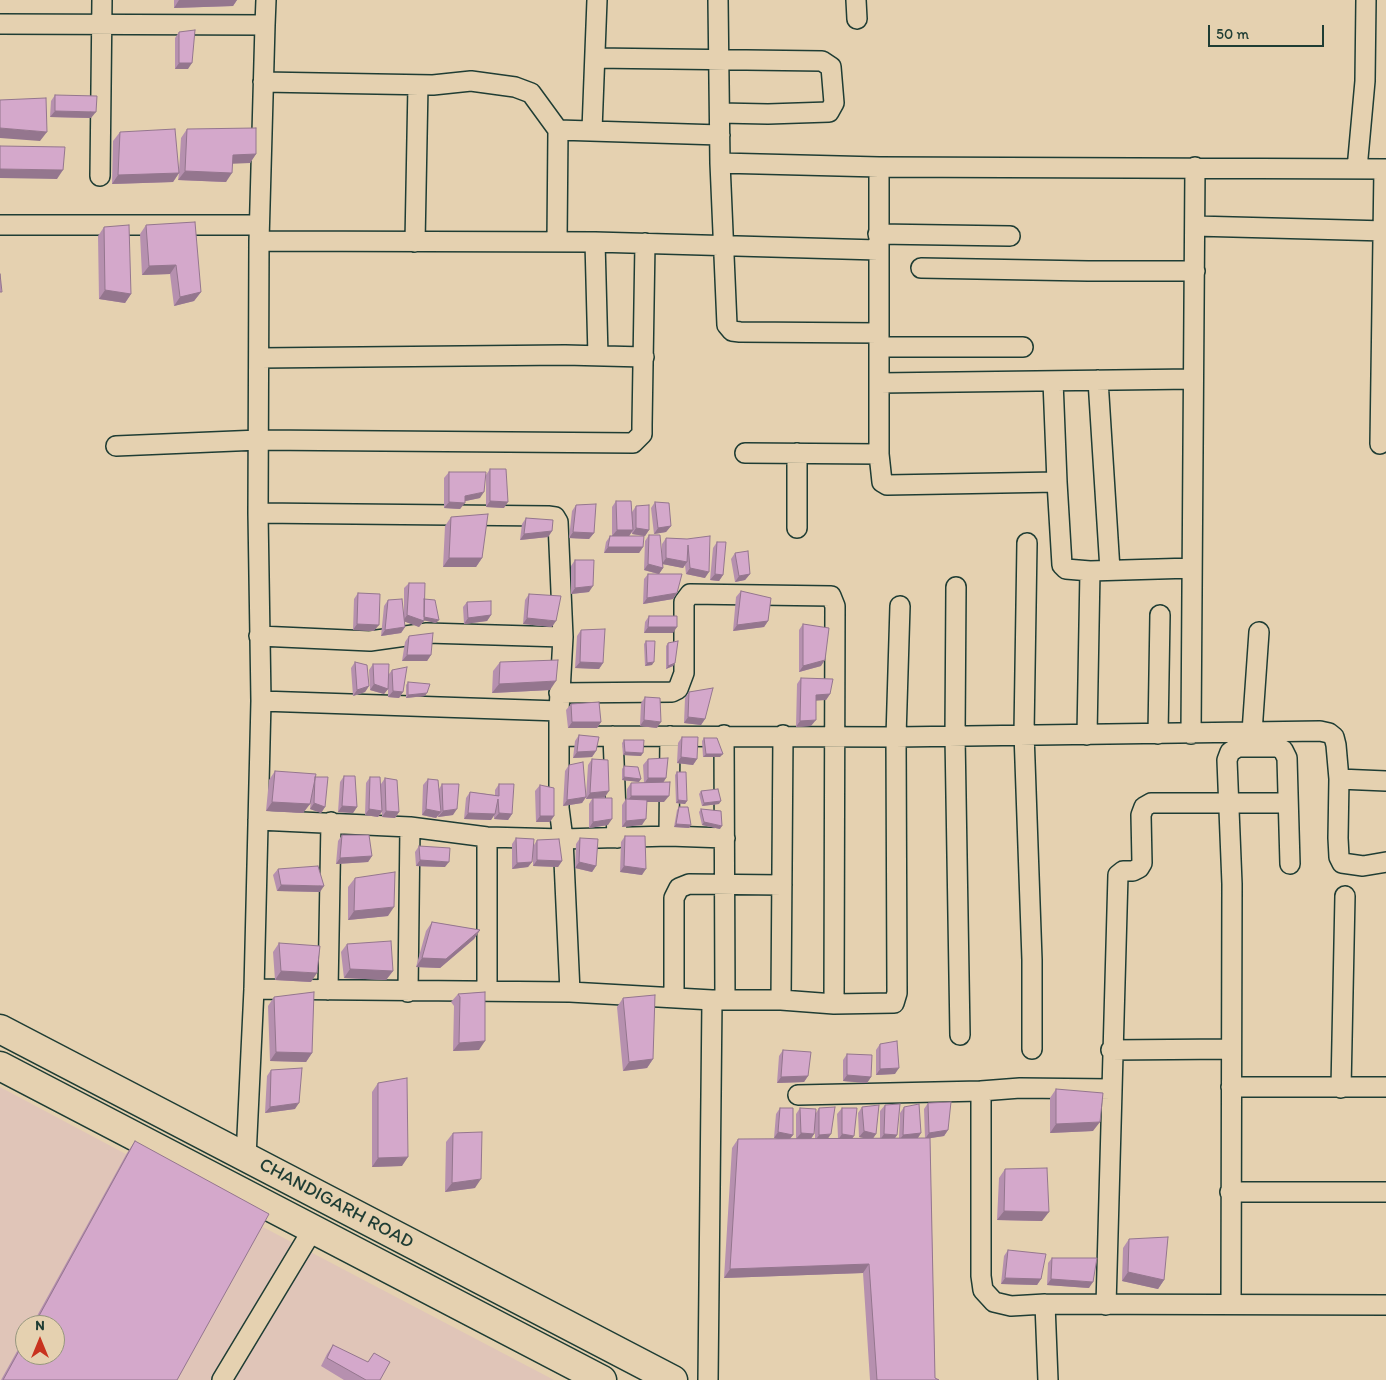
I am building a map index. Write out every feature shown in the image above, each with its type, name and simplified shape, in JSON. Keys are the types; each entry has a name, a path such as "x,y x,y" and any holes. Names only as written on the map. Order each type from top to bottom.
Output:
{"main road":[{"name":"CHANDIGARH ROAD","path":"0,1029 672,1380"},
{"name":"CHANDIGARH ROAD","path":"0,1066 602,1380"}],"street":[{"path":"100,176 102,0"},
{"path":"246,1157 254,989 261,701 258,513 259,233 266,0"},
{"path":"592,130 597,0"},
{"path":"718,0 722,245 726,317 732,330 1023,347"},
{"path":"856,0 857,20"},
{"path":"1357,169 1365,80 1366,0"},
{"path":"0,24 265,25"},
{"path":"594,58 718,59 828,63 832,74 834,103 829,112 822,114 720,113"},
{"path":"263,82 418,85 471,81 524,89 538,100 558,130 557,242"},
{"path":"415,242 418,85"},
{"path":"558,130 720,135"},
{"path":"720,163 879,167 1195,166 1385,169 1380,444"},
{"path":"1191,734 1193,379 1196,271 1195,166"},
{"path":"879,167 879,454 880,478 882,482 887,485 1057,482"},
{"path":"0,225 259,233 415,242 595,242 722,245 878,242 1010,236"},
{"path":"1195,226 1385,231"},
{"path":"595,242 598,356"},
{"path":"116,446 259,440 634,444 642,434 645,243"},
{"path":"921,268 1088,272 1196,271"},
{"path":"260,358 644,357"},
{"path":"880,383 1193,379"},
{"path":"1098,380 1110,570"},
{"path":"1053,381 1062,565 1066,569 1090,570 1192,568"},
{"path":"745,453 879,454"},
{"path":"797,453 797,528"},
{"path":"258,513 555,517 560,529 563,637 559,702 559,808 563,839 570,992"},
{"path":"1027,542 1024,734 1032,960 1032,1049"},
{"path":"1088,735 1090,570"},
{"path":"956,587 955,736 960,1035"},
{"path":"261,701 559,702 672,692 678,689 684,673 684,602 690,594 831,596 835,606 833,735 834,1004"},
{"path":"254,989 408,992 570,992 719,1000 781,1000 834,1004 894,1003 897,998 896,737 900,606"},
{"path":"1158,734 1160,615"},
{"path":"1252,732 1259,632"},
{"path":"259,636 370,641 427,633 563,637"},
{"path":"560,736 833,735 896,737 1320,731 1329,733 1334,737 1336,745 1339,779 1338,838 1339,857 1342,863 1363,866 1386,862"},
{"path":"708,1380 719,1000 725,885 724,735"},
{"path":"781,1000 783,735"},
{"path":"613,736 617,838"},
{"path":"669,836 670,736"},
{"path":"1231,1304 1230,1049 1232,884 1227,760 1230,752 1238,747 1276,747 1283,750 1287,758 1290,864"},
{"path":"1339,779 1386,781"},
{"path":"1106,1304 1111,1050 1118,875 1123,871 1139,868 1142,863 1141,815 1144,807 1151,803 1288,803"},
{"path":"258,820 410,827 487,837 563,839 669,836 725,838"},
{"path":"328,990 331,822"},
{"path":"408,992 410,827"},
{"path":"487,837 487,991"},
{"path":"674,998 674,898 679,888 689,884 782,885"},
{"path":"1341,1088 1345,896"},
{"path":"1111,1050 1230,1049"},
{"path":"1231,1087 1386,1087"},
{"path":"798,1095 1020,1088 1111,1089"},
{"path":"981,1090 980,1276 983,1290 994,1302 1011,1306 1045,1304 1386,1305"},
{"path":"1230,1192 1386,1192"},
{"path":"222,1380 312,1229"},
{"path":"1045,1304 1048,1380"}],"shaded area":[{"path":"0,1087 261,1226 554,1380 0,1380"}],"building":[{"path":"195,30 192,63 179,63 179,32"},
{"path":"55,95 97,96 96,112 55,111"},
{"path":"46,98 47,132 0,128 0,100"},
{"path":"256,128 256,154 233,155 232,173 185,171 187,129"},
{"path":"175,129 179,173 118,175 120,132"},
{"path":"0,146 65,147 63,170 0,169"},
{"path":"195,222 201,292 180,297 176,265 149,266 146,225"},
{"path":"129,225 131,294 105,290 104,227"},
{"path":"0,274 2,292 0,292"},
{"path":"490,469 506,469 508,502 490,501"},
{"path":"449,472 486,472 484,492 465,496 465,503 449,502"},
{"path":"616,501 631,501 633,530 617,530"},
{"path":"655,502 669,503 671,526 658,528"},
{"path":"596,504 594,533 573,532 576,505"},
{"path":"649,505 649,530 636,528 636,506"},
{"path":"488,514 482,558 449,558 451,517"},
{"path":"526,518 553,520 552,531 524,534"},
{"path":"649,535 660,535 663,568 648,564"},
{"path":"610,536 644,536 643,547 608,547"},
{"path":"710,536 709,572 690,568 688,545 687,562 666,558 666,538 687,539"},
{"path":"717,542 726,542 723,575 715,574"},
{"path":"748,551 750,574 739,576 735,553"},
{"path":"575,560 594,560 593,586 575,588"},
{"path":"648,574 682,574 677,593 647,598"},
{"path":"409,583 425,583 424,621 407,615"},
{"path":"741,591 771,598 768,621 737,625"},
{"path":"358,593 380,594 379,625 357,624"},
{"path":"529,594 561,596 556,621 527,618"},
{"path":"402,599 405,627 385,630 388,600"},
{"path":"424,599 435,600 439,620 424,617"},
{"path":"491,601 491,615 468,618 467,602"},
{"path":"649,616 677,616 677,627 648,627"},
{"path":"803,624 829,628 825,660 803,666"},
{"path":"605,629 603,663 580,662 581,630"},
{"path":"433,633 431,655 407,655 409,636"},
{"path":"646,641 655,641 654,662 647,663"},
{"path":"678,641 675,663 668,666 668,643"},
{"path":"558,660 556,681 499,684 500,662"},
{"path":"355,662 367,665 369,686 357,690"},
{"path":"373,664 389,664 388,689 374,684"},
{"path":"407,667 403,692 393,691 392,670"},
{"path":"801,678 833,679 830,694 816,695 816,720 800,721"},
{"path":"408,682 430,684 427,693 408,695"},
{"path":"713,688 705,719 688,717 689,692"},
{"path":"645,697 660,698 661,722 644,720"},
{"path":"599,702 601,722 572,722 571,704"},
{"path":"579,735 599,737 596,751 577,752"},
{"path":"682,737 698,737 697,759 681,757"},
{"path":"704,738 717,738 723,754 706,754"},
{"path":"624,740 644,740 643,753 625,752"},
{"path":"668,758 666,778 648,778 648,759"},
{"path":"592,759 608,760 609,791 590,793"},
{"path":"583,762 586,797 567,800 569,765"},
{"path":"624,766 638,767 641,779 624,777"},
{"path":"275,771 316,774 310,804 272,802"},
{"path":"677,772 686,772 687,801 678,800"},
{"path":"344,776 355,776 357,807 342,806"},
{"path":"315,777 328,777 325,807 314,803"},
{"path":"370,777 380,777 382,811 369,809"},
{"path":"385,778 397,780 399,812 386,811"},
{"path":"428,779 438,780 441,812 426,809"},
{"path":"670,782 669,796 631,796 631,783"},
{"path":"442,784 459,784 457,809 443,811"},
{"path":"499,784 514,784 512,814 499,813 498,799 495,814 468,813 470,792 499,796"},
{"path":"540,785 554,788 554,816 540,816"},
{"path":"718,789 721,801 704,803 701,791"},
{"path":"593,798 612,798 612,819 593,822"},
{"path":"626,799 647,800 646,819 626,821"},
{"path":"679,807 688,807 691,825 676,824"},
{"path":"701,809 721,811 722,826 704,822"},
{"path":"342,835 369,835 372,856 340,858"},
{"path":"625,836 645,836 646,869 624,866"},
{"path":"516,838 534,839 532,862 517,863"},
{"path":"580,838 598,839 596,866 579,862"},
{"path":"559,839 562,861 537,860 537,840"},
{"path":"419,846 450,848 449,862 420,860"},
{"path":"318,866 324,886 281,885 278,869"},
{"path":"395,872 394,907 354,911 355,878"},
{"path":"432,922 480,930 446,959 422,958"},
{"path":"391,941 393,971 350,969 347,944"},
{"path":"279,943 320,946 317,973 281,971"},
{"path":"314,992 312,1053 276,1052 274,997"},
{"path":"485,992 485,1041 459,1043 460,997 458,994"},
{"path":"655,995 653,1059 629,1062 623,998"},
{"path":"897,1041 899,1068 880,1069 880,1044"},
{"path":"783,1050 811,1052 808,1076 781,1077"},
{"path":"847,1054 872,1055 871,1077 847,1075"},
{"path":"302,1068 299,1103 270,1107 271,1070"},
{"path":"407,1078 408,1157 378,1158 378,1083"},
{"path":"1056,1089 1103,1093 1100,1122 1056,1124"},
{"path":"951,1102 948,1130 929,1133 928,1103"},
{"path":"900,1104 897,1135 884,1134 885,1105"},
{"path":"919,1104 921,1133 903,1135 904,1107"},
{"path":"879,1105 876,1134 864,1131 862,1107"},
{"path":"835,1107 831,1134 819,1135 819,1108"},
{"path":"780,1108 793,1108 793,1135 778,1132"},
{"path":"800,1108 816,1109 814,1134 801,1133"},
{"path":"842,1108 857,1108 854,1136 842,1134"},
{"path":"482,1132 481,1179 452,1183 453,1133"},
{"path":"930,1138 935,1378 939,1380 877,1380 869,1264 730,1269 738,1139"},
{"path":"135,1141 269,1214 177,1380 3,1380 15,1358 15,1365 65,1365 65,1315 39,1315"},
{"path":"1047,1168 1049,1212 1004,1211 1005,1169"},
{"path":"1168,1237 1164,1280 1128,1272 1129,1239"},
{"path":"1008,1250 1046,1254 1041,1279 1005,1278"},
{"path":"1052,1258 1097,1258 1093,1282 1051,1279"},
{"path":"333,1345 368,1362 374,1353 390,1362 380,1380 366,1380 327,1358"}]}
